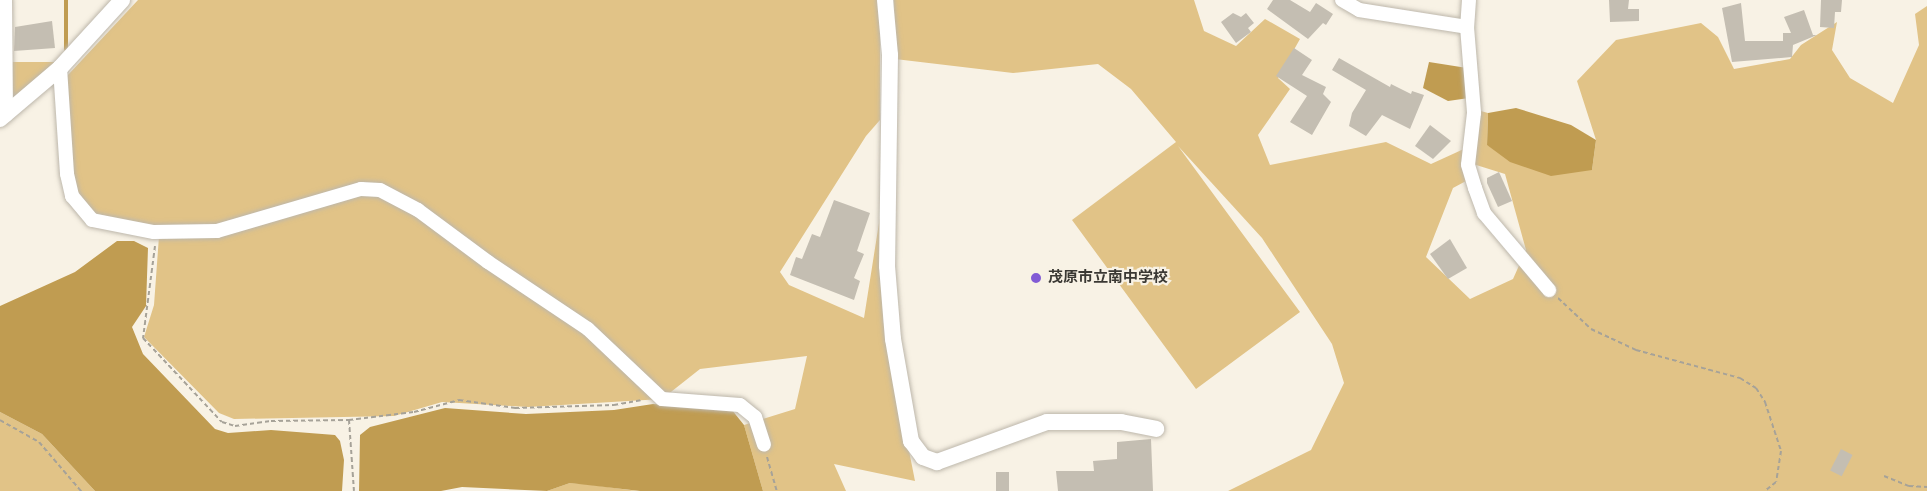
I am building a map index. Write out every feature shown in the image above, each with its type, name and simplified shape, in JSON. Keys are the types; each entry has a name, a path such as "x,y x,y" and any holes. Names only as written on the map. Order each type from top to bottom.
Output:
{"street":[{"path":"3,117 5,0"},
{"path":"3,117 60,68 122,0"},
{"path":"885,0 890,55 887,266 893,339 911,441 923,457 937,462 1047,422 1121,422 1156,429"},
{"path":"1342,0 1359,10 1467,27"},
{"path":"1469,0 1467,27 1474,113 1468,165 1474,188 1484,213 1549,291"},
{"path":"60,68 72,196 93,220 154,232 217,231 361,189 380,190 418,210 588,329 662,399 740,405 755,417 764,445"}],"path":[{"path":"154,232 154,268 143,338 212,415 235,426 272,421 349,420 414,412 459,400 515,408 662,399"},
{"path":"1549,291 1591,329 1636,350 1740,378 1756,388 1765,402 1781,451 1776,482 1765,491"},
{"path":"0,420 39,442 81,491"},
{"path":"349,420 354,491"},
{"path":"764,445 777,491"},
{"path":"1884,476 1910,486 1927,487"}],"shaded area":[{"path":"138,0 880,0 880,120 866,136 780,272 789,285 864,318 882,204 883,319 915,481 834,464 846,491 763,491 744,425 795,409 807,356 700,369 662,399 528,407 442,402 394,416 234,419 219,413 144,337 154,305 159,236 141,225 94,213 72,184 67,76"},
{"path":"894,0 1194,0 1204,31 1236,46 1265,19 1300,39 1278,78 1290,89 1258,135 1270,165 1386,142 1431,164 1466,148 1466,181 1453,188 1426,257 1470,299 1513,279 1526,250 1505,174 1473,164 1477,110 1488,113 1487,145 1592,170 1596,140 1577,81 1616,40 1701,23 1718,37 1734,69 1790,59 1801,45 1837,22 1832,50 1850,78 1893,103 1919,45 1915,14 1927,6 1927,491 1228,491 1311,450 1344,383 1332,344 1262,238 1178,146 1300,312 1196,389 1072,220 1176,142 1131,89 1098,64 1013,73 895,59"},
{"path":"8,62 58,62 12,100"},
{"path":"1429,62 1467,68 1469,98 1448,101 1423,88"},
{"path":"1516,108 1571,125 1596,140 1592,170 1551,176 1510,162 1487,145 1488,113"},
{"path":"117,241 134,241 148,248 146,306 132,327 143,354 215,429 228,433 271,430 335,435 340,441 344,460 342,491 95,491 42,434 0,412 0,306 75,272"},
{"path":"653,404 732,410 744,425 763,491 640,491 570,483 547,491 462,487 441,491 359,491 360,435 370,427 445,408 526,414 614,410"},
{"path":"0,412 42,434 95,491 0,491"},
{"path":"570,483 585,484 637,491 547,491"}],"building":[{"path":"1273,0 1290,0 1310,12 1316,3 1333,14 1326,25 1323,23 1308,39 1267,9"},
{"path":"1609,0 1629,0 1628,9 1639,9 1639,21 1610,22"},
{"path":"1821,0 1842,0 1841,12 1835,12 1834,28 1820,27"},
{"path":"1741,3 1745,41 1783,41 1783,33 1791,33 1784,17 1804,10 1813,35 1817,35 1793,45 1792,57 1732,62 1722,8"},
{"path":"1233,13 1241,17 1246,13 1254,23 1248,28 1251,32 1236,43 1221,22"},
{"path":"52,21 55,48 14,51 15,27"},
{"path":"1294,48 1312,60 1302,75 1326,87 1323,94 1331,102 1312,135 1290,122 1307,96 1276,76"},
{"path":"1339,58 1390,87 1391,84 1411,94 1412,91 1424,95 1410,129 1382,115 1366,136 1349,126 1352,113 1366,90 1332,70"},
{"path":"1430,125 1451,141 1433,159 1415,146"},
{"path":"1499,172 1512,201 1498,207 1487,178"},
{"path":"834,200 870,213 857,251 864,254 854,278 860,281 854,300 790,275 796,257 802,259 812,234 820,237"},
{"path":"1450,239 1467,268 1448,279 1430,254"},
{"path":"1151,439 1153,491 1058,491 1056,471 1094,471 1093,461 1117,459 1117,442"},
{"path":"1841,449 1853,455 1842,476 1830,470"},
{"path":"996,472 1009,472 1009,491 996,491"}],"waterway":[{"path":"66,0 66,49"}],"place":[{"name":"茂原市立南中学校","path":"1036,278"}]}
